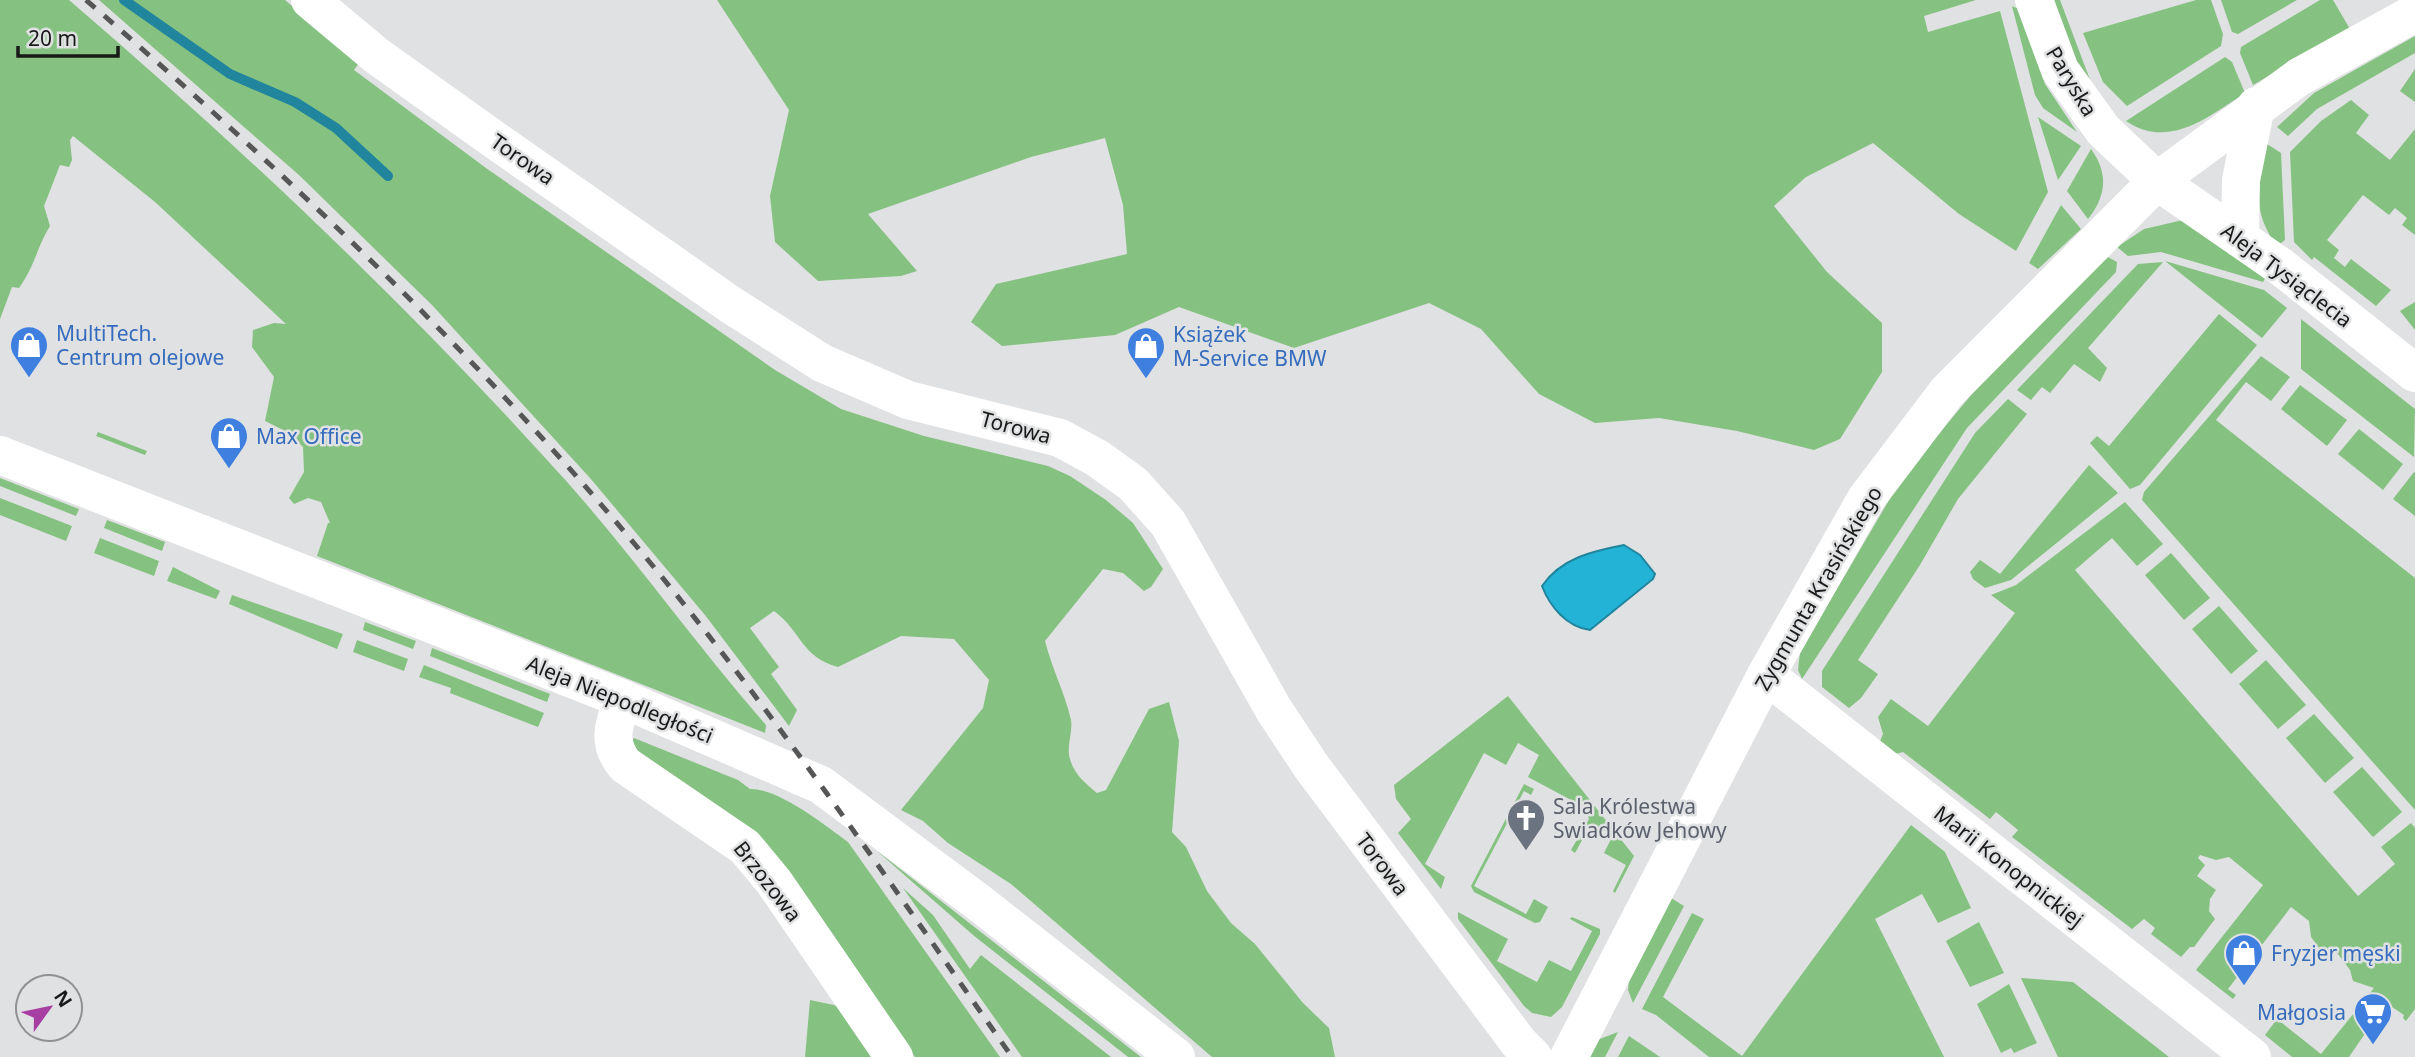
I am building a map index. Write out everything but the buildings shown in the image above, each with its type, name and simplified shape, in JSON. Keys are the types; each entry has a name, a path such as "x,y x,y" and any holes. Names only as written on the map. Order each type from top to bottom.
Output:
{"street":[{"name":"Paryska","path":"2034,0 2060,70 2082,104 2103,130 2157,181"},
{"name":"Torowa","path":"328,7 377,56 731,305 822,363 908,400 1060,438 1097,458 1133,484 1168,523 1274,710 1311,765 1519,1043 1533,1057"},
{"name":"Zygmunta Krasińskiego","path":"1569,1057 1766,675 1866,499 1947,392 2157,181 2299,77 2415,13"},
{"path":"2239,238 2241,180 2256,106"},
{"name":"Aleja Tysiąclecia","path":"2157,181 2280,266 2415,373"},
{"name":"Aleja Niepodległości","path":"0,455 623,699 821,785 897,840 1176,1057"},
{"name":"Marii Konopnickiej","path":"1766,675 2252,1057"},
{"name":"Brzozowa","path":"623,699 612,730 612,744 617,755 625,765 745,847 774,882 894,1057"}],"green space":[{"path":"0,0 69,0 199,115 326,233 449,356 568,483 766,725 765,733 317,556 330,523 321,502 308,498 294,504 289,498 304,472 303,447 287,432 265,421 274,377 252,347 253,330 274,323 286,324 155,202 73,136 70,140 72,160 69,167 60,165 44,206 50,226 24,280 19,288 12,287 0,319"},
{"path":"99,0 285,0 359,63 354,70 486,168 775,370 841,409 924,436 1048,466 1070,476 1106,500 1133,523 1163,569 1151,587 1144,591 1123,573 1103,569 1045,641 1071,720 1069,754 1072,764 1080,778 1097,793 1106,790 1149,709 1169,702 1179,741 1172,832 1186,847 1207,891 1231,923 1255,944 1303,1003 1329,1028 1335,1057 1212,1057 1011,884 948,843 923,821 901,810 983,708 989,680 954,639 901,636 838,667 816,657 774,611 750,628 779,667 771,674 797,710 789,726 705,615 590,478 432,305 299,175"},
{"path":"717,0 1976,0 1924,16 1928,32 2000,11 2048,192 2016,251 1959,214 1873,143 1806,177 1774,206 1827,272 1882,323 1882,372 1840,439 1814,450 1737,431 1659,418 1595,423 1539,394 1481,329 1429,303 1294,348 1179,307 1115,335 1002,346 971,322 996,284 1127,254 1123,205 1105,138 1031,157 868,214 917,271 901,276 818,281 775,242 770,196 789,110"},
{"path":"2050,0 2060,0 2092,85 2073,58"},
{"path":"2196,0 2211,0 2223,34 2221,46 2127,106 2103,82 2083,33"},
{"path":"2221,0 2297,0 2238,34 2232,32"},
{"path":"2320,0 2333,0 2350,29 2253,85 2240,53 2241,47"},
{"path":"2012,6 2019,9 2045,84 2077,132 2043,108 2035,95"},
{"path":"2415,36 2415,53 2317,109 2288,136 2277,127 2314,93"},
{"path":"2225,57 2232,62 2245,93 2217,112 2188,127 2173,131 2142,129 2126,121"},
{"path":"2415,69 2415,102 2400,91"},
{"path":"2351,100 2369,115 2356,133 2390,160 2415,129 2415,235 2402,225 2407,218 2395,208 2389,215 2363,195 2327,240 2339,250 2334,258 2345,267 2351,259 2391,290 2376,306 2314,257 2312,260 2294,242 2290,152 2321,121"},
{"path":"2038,117 2081,146 2058,180"},
{"path":"2267,144 2281,153 2285,240 2277,246 2268,233 2260,208 2260,185"},
{"path":"2091,149 2101,167 2103,185 2099,202 2088,219 2067,191"},
{"path":"2061,205 2081,229 2038,269 2029,263"},
{"path":"2183,220 2266,277 2263,282 2161,252 2128,256 2117,247 2144,229"},
{"path":"2106,256 2117,262 2116,272 1967,428 1802,679 1798,670 1800,652 1902,478 1972,394"},
{"path":"2165,261 2264,290 2287,308 2262,338"},
{"path":"2163,262 2088,348 2107,368 2100,382 2074,364 2050,393 2042,387 2031,400 2017,390 2138,264"},
{"path":"2415,302 2415,330 2400,311"},
{"path":"2219,314 2257,345 2140,485 2130,489 2090,443 2097,436 2109,446"},
{"path":"2301,319 2415,409 2414,457 2301,369"},
{"path":"2261,356 2290,377 2271,401 2246,382 2216,420 2415,578 2415,810 2142,500 2144,492"},
{"path":"2300,385 2347,420 2327,446 2281,409"},
{"path":"2008,399 2027,414 1958,499 1920,565 1858,660 1878,674 1861,698 1849,708 1822,687 1822,671 1975,433"},
{"path":"2359,429 2403,464 2383,490 2338,454"},
{"path":"98,432 147,451 145,455 96,436"},
{"path":"2089,465 2118,493 2011,580 1985,588 1973,579 1970,572 1980,560 2000,574"},
{"path":"2415,473 2415,516 2393,499"},
{"path":"0,478 79,509 76,516 0,486"},
{"path":"0,498 72,526 66,541 0,515"},
{"path":"2125,502 2163,544 2137,566 2112,538 2075,570 2358,896 2395,864 2381,847 2411,823 2415,828 2415,1009 2406,1021 2404,1015 2386,1003 2349,1057 2292,1057 2265,1035 2277,1019 2321,1054 2374,988 2353,981 2350,970 2335,950 2320,949 2311,937 2309,921 2291,907 2228,989 2236,995 2233,999 2196,970 2263,885 2229,857 2216,860 2200,855 2198,858 2205,865 2197,876 2216,890 2210,899 2209,911 2215,919 2194,947 2190,947 2181,957 2151,934 2155,928 2144,919 2132,929 2012,837 2018,830 1996,812 1990,819 1903,752 1895,754 1879,744 1883,734 1878,717 1891,699 1928,726 2015,613 1991,595 2016,585"},
{"path":"107,520 165,542 162,551 104,528"},
{"path":"100,538 159,561 154,576 94,553"},
{"path":"2171,553 2210,598 2184,620 2145,575"},
{"path":"173,567 220,591 216,599 167,581"},
{"path":"232,595 343,634 337,649 229,604"},
{"path":"2219,606 2258,651 2231,674 2192,629"},
{"path":"365,622 416,641 413,649 363,630"},
{"path":"357,640 408,659 404,671 353,652"},
{"path":"432,648 550,694 547,702 430,656"},
{"path":"2266,660 2306,705 2278,729 2239,684"},
{"path":"424,665 544,713 538,727 450,693 451,688 419,677"},
{"path":"1508,696 1634,856 1615,893 1613,891 1626,865 1604,853 1613,835 1591,824 1575,853 1571,850 1589,819 1586,808 1528,777 1539,755 1518,743 1506,765 1484,753 1425,864 1445,877 1441,889 1398,833 1411,819 1396,799 1394,785"},
{"path":"2314,714 2354,758 2325,783 2286,738"},
{"path":"634,738 738,780 750,789 774,794 814,817 848,842 1000,1057 915,1057 888,1021 659,778 631,742"},
{"path":"2362,767 2402,812 2373,837 2333,792"},
{"path":"1524,784 1534,789 1531,795 1524,791 1474,886 1526,914 1534,899 1548,907 1540,922 1535,923 1474,892 1471,886"},
{"path":"1911,825 1945,852 1971,908 1938,923 1922,894 1875,919 1944,1057 1709,1057 1656,1015 1642,1009 1692,913 1704,919 1663,997 1742,1056"},
{"path":"877,851 1141,1057 1128,1057 973,935"},
{"path":"903,888 933,915 970,969 981,955 1111,1057 1022,1057"},
{"path":"1671,898 1684,906 1633,1003 1628,990 1629,980"},
{"path":"1458,912 1508,939 1497,961 1537,982 1549,960 1571,971 1592,931 1570,919 1572,917 1600,929 1600,934 1562,1007 1551,1017 1532,1013 1524,1006 1458,919"},
{"path":"1979,922 2004,973 1970,987 1946,941"},
{"path":"2021,978 2073,982 2169,1057 2058,1057"},
{"path":"2009,984 2037,1043 2014,1053 2011,1048 2001,1053 1977,1004"},
{"path":"810,1000 867,1012 902,1057 805,1057"},
{"path":"1618,1032 1605,1057 1588,1057 1597,1040"},
{"path":"1629,1036 1660,1057 1618,1057"}],"water":[{"path":"1624,545 1640,555 1655,574 1653,579 1590,630 1574,625 1560,615 1542,586 1550,576 1578,557"}],"waterway":[{"path":"124,0 230,74 295,102 336,128 388,176"}],"railway":[{"path":"86,0 233,131 376,266 513,406 579,479 740,676 833,802 1012,1057"}],"place":[{"name":"MultiTech. Centrum olejowe","path":"29,379"},
{"name":"Książek M-Service BMW","path":"1146,380"},
{"name":"Max Office","path":"229,470"},
{"name":"Sala Królestwa Swiadków Jehowy","path":"1526,852"},
{"name":"Fryzjer męski","path":"2244,987"},
{"name":"Małgosia","path":"2373,1046"}]}
